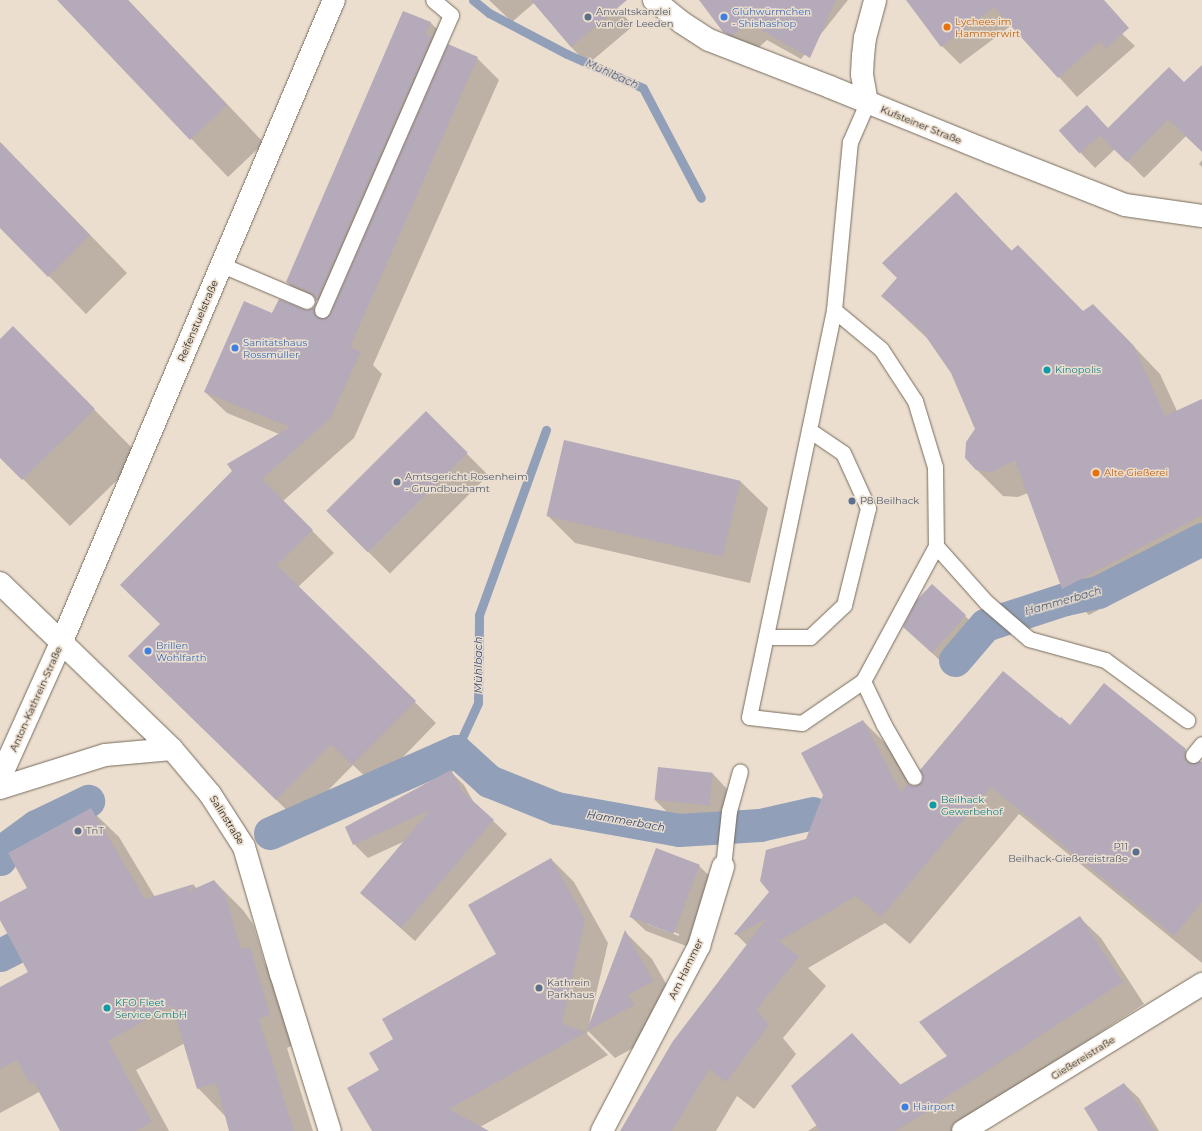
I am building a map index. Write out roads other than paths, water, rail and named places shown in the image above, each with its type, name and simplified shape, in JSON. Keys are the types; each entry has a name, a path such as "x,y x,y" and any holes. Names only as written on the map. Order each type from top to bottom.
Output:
{"street":[{"name":"Reifenstuelstraße","path":"62,641 334,0"},
{"name":"Kufsteiner Straße","path":"654,0 680,22 708,40 1125,205 1202,216"},
{"path":"867,103 862,68 865,38 875,0"},
{"name":"Salinstraße","path":"0,583 62,641 172,749 210,794 244,847 281,974 330,1131"},
{"name":"Anton-Kathrein-Straße","path":"0,778 62,641"},
{"path":"0,788 104,755 172,749"},
{"name":"Am Hammer","path":"602,1131 699,946 722,867"},
{"name":"Gießereistraße","path":"963,1131 1202,984"}],"lane":[{"path":"322,310 451,15 433,0"},
{"path":"834,310 881,348 915,401 934,467 936,546 863,681 802,723 749,717 834,310 850,142 867,103"},
{"path":"222,265 307,301"},
{"path":"766,637 810,637 844,605 868,508 843,453 809,430"},
{"path":"936,546 986,602 1029,639 1105,660 1187,720"},
{"path":"863,681 884,725 914,777"},
{"name":"Am Hammer","path":"722,867 729,811 740,771"}],"waterway":[{"name":"Mühlbach","path":"473,0 489,13 567,54 643,88 701,198"},
{"name":"Mühlbach","path":"456,751 478,703 479,615 546,430"},
{"name":"Hammerbach","path":"955,660 985,625 1065,599 1098,592 1202,539"},
{"name":"Hammerbach","path":"270,833 456,751 489,781 556,808 679,830 760,825 813,813"},
{"name":"Mühlbach","path":"0,859 2,851 36,826 88,801"},
{"name":"Mühlbach","path":"0,955 14,948"}],"place":[{"name":"Anwaltskanzlei van der Leeden","path":"588,17"},
{"name":"Glühwürmchen - Shishashop","path":"724,17"},
{"name":"Lychees im Hammerwirt","path":"947,27"},
{"name":"Sanitätshaus Rossmüller","path":"235,348"},
{"name":"Kinopolis","path":"1047,370"},
{"name":"Alte Gießerei","path":"1096,473"},
{"name":"Amtsgericht Rosenheim - Grundbuchamt","path":"397,482"},
{"name":"P8 Beilhack","path":"852,501"},
{"name":"Brillen Wohlfarth","path":"148,651"},
{"name":"Beilhack Gewerbehof","path":"933,805"},
{"name":"TnT","path":"78,831"},
{"name":"P11 Beilhack-Gießereistraße","path":"1136,852"},
{"name":"Kathrein Parkhaus","path":"539,988"},
{"name":"KFO Fleet Service GmbH","path":"107,1008"},
{"name":"Hairport","path":"905,1107"}]}
